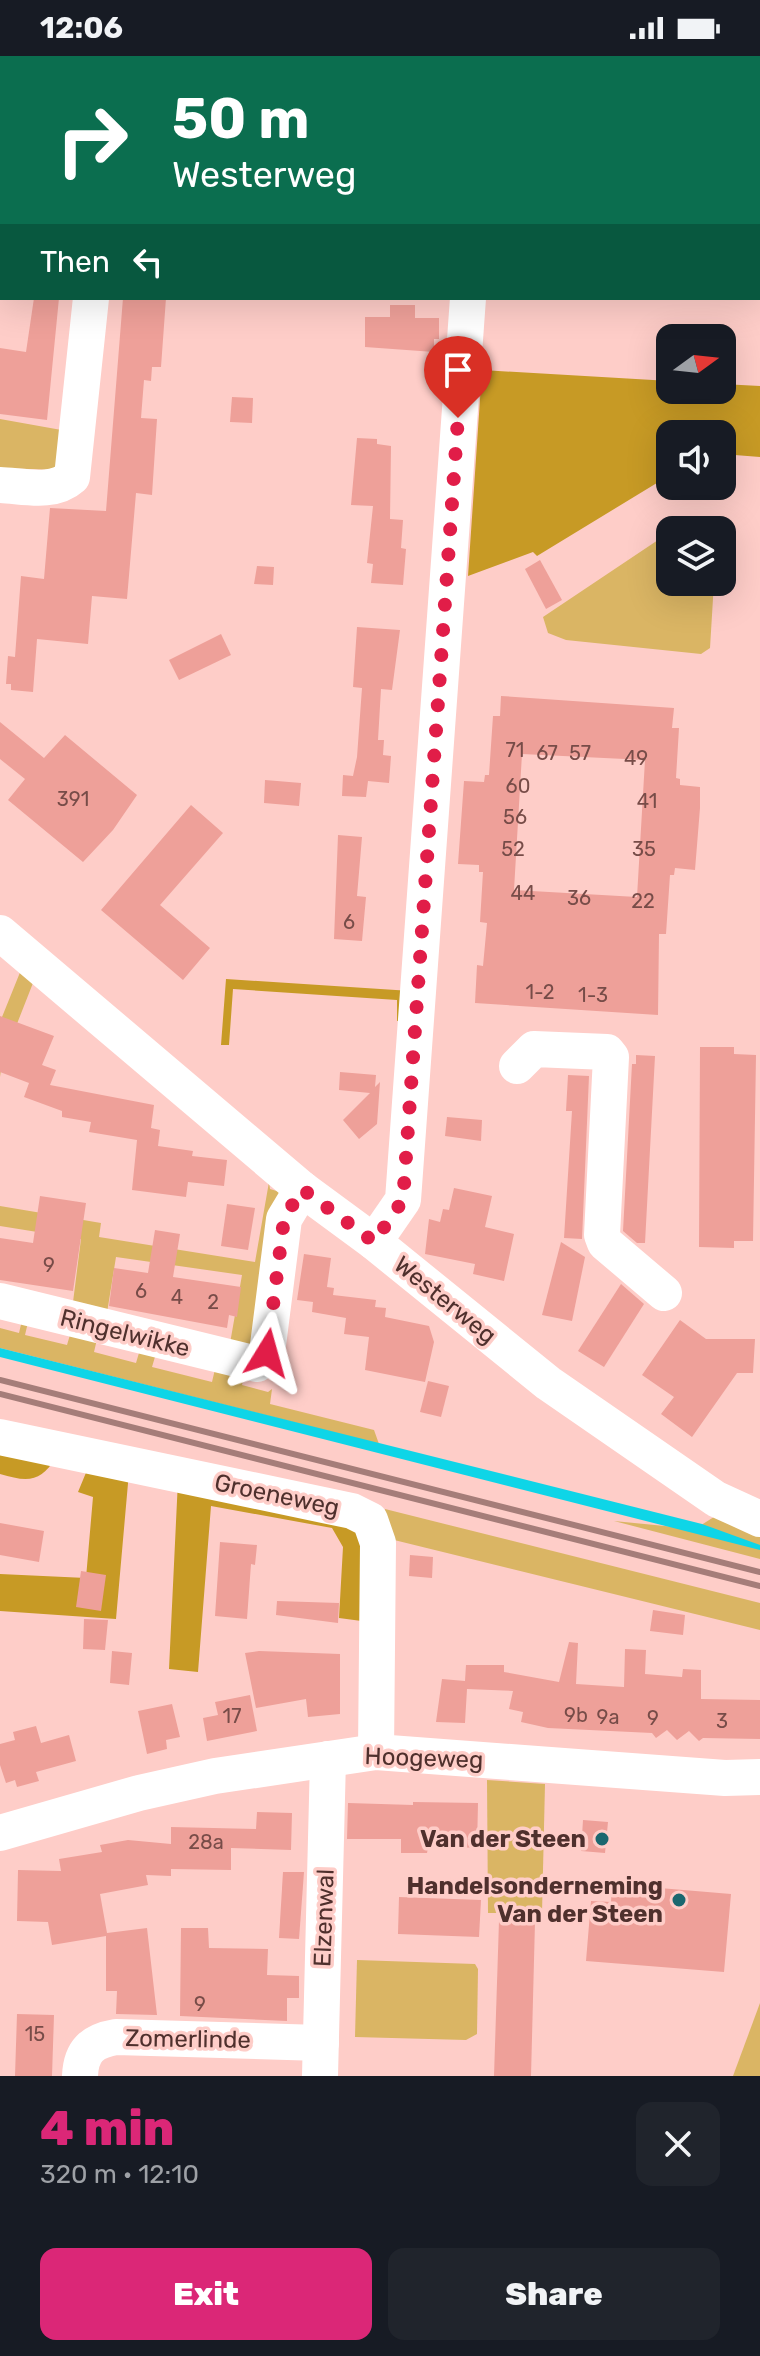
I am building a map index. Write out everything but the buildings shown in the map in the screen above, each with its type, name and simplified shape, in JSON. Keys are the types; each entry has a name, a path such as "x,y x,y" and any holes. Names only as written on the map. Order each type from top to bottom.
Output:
{"street":[{"path":"0,485 50,488 63,485 72,477 91,300"},
{"path":"374,1242 403,1200 468,300"},
{"name":"Westerweg","path":"0,933 302,1189 374,1242 548,1383 630,1443 716,1499 760,1519"},
{"path":"517,1066 534,1049 607,1052 611,1057 602,1235 605,1243 664,1293"},
{"name":"Ringelwikke","path":"0,1301 257,1364 267,1353 284,1219 302,1189"},
{"name":"Groeneweg","path":"0,1437 352,1511 370,1520 378,1543 376,1752"},
{"name":"Hoogeweg","path":"0,1833 184,1783 265,1766 376,1752 725,1778 760,1777"},
{"name":"Elzenwal","path":"320,2059 328,1759"},
{"name":"Zomerlinde","path":"80,2076 83,2056 88,2049 95,2042 116,2037 320,2059"}],"shaded area":[{"path":"482,370 656,380 656,404 736,404 736,385 760,386 760,457 736,455 736,420 656,420 656,484 537,556 533,552 468,576"},
{"path":"0,419 67,431 57,470 0,468"},
{"path":"656,541 656,596 713,596 710,648 701,654 566,640 548,633 543,617"},
{"path":"23,965 33,983 2,1062 0,1077 0,1022"},
{"path":"226,979 411,991 401,1021 397,1021 397,1000 233,989 229,1045 221,1045"},
{"path":"269,1182 270,1189 280,1192 253,1347 229,1349 242,1275 116,1257 106,1319 72,1310 81,1239 0,1226 0,1206 101,1223 99,1237 255,1262"},
{"path":"23,1316 29,1318 25,1335 67,1345 72,1328 98,1335 94,1352 136,1363 141,1346 157,1350 152,1367 212,1382 216,1365 245,1372 242,1385 268,1392 272,1389 270,1404 374,1430 379,1444 0,1348 0,1328 19,1333"},
{"path":"0,1445 56,1457 39,1476 26,1479 10,1477 0,1474"},
{"path":"90,1463 129,1472 116,1619 0,1611 0,1574 86,1578 93,1497 78,1492"},
{"path":"178,1480 346,1516 373,1539 369,1622 339,1618 343,1547 332,1528 211,1506 198,1672 169,1669"},
{"path":"385,1509 760,1603 760,1630 386,1538"},
{"path":"717,1515 760,1533 760,1559 614,1521 695,1529"},
{"path":"487,1780 545,1784 542,1913 488,1913"},
{"path":"357,1960 475,1964 478,1969 477,2034 466,2040 355,2037"},
{"path":"760,2003 760,2076 733,2076"}],"water":[{"path":"0,1348 702,1524 760,1545 760,1550 0,1357"}],"railway":[{"path":"0,1380 760,1572"},
{"path":"0,1394 760,1586"}],"place":[{"name":"Van der Steen","path":"602,1839"},
{"name":"Handelsonderneming Van der Steen","path":"679,1900"}],"route":[{"path":"267,1353 284,1219 302,1189 374,1242 403,1200 458,418"}]}
